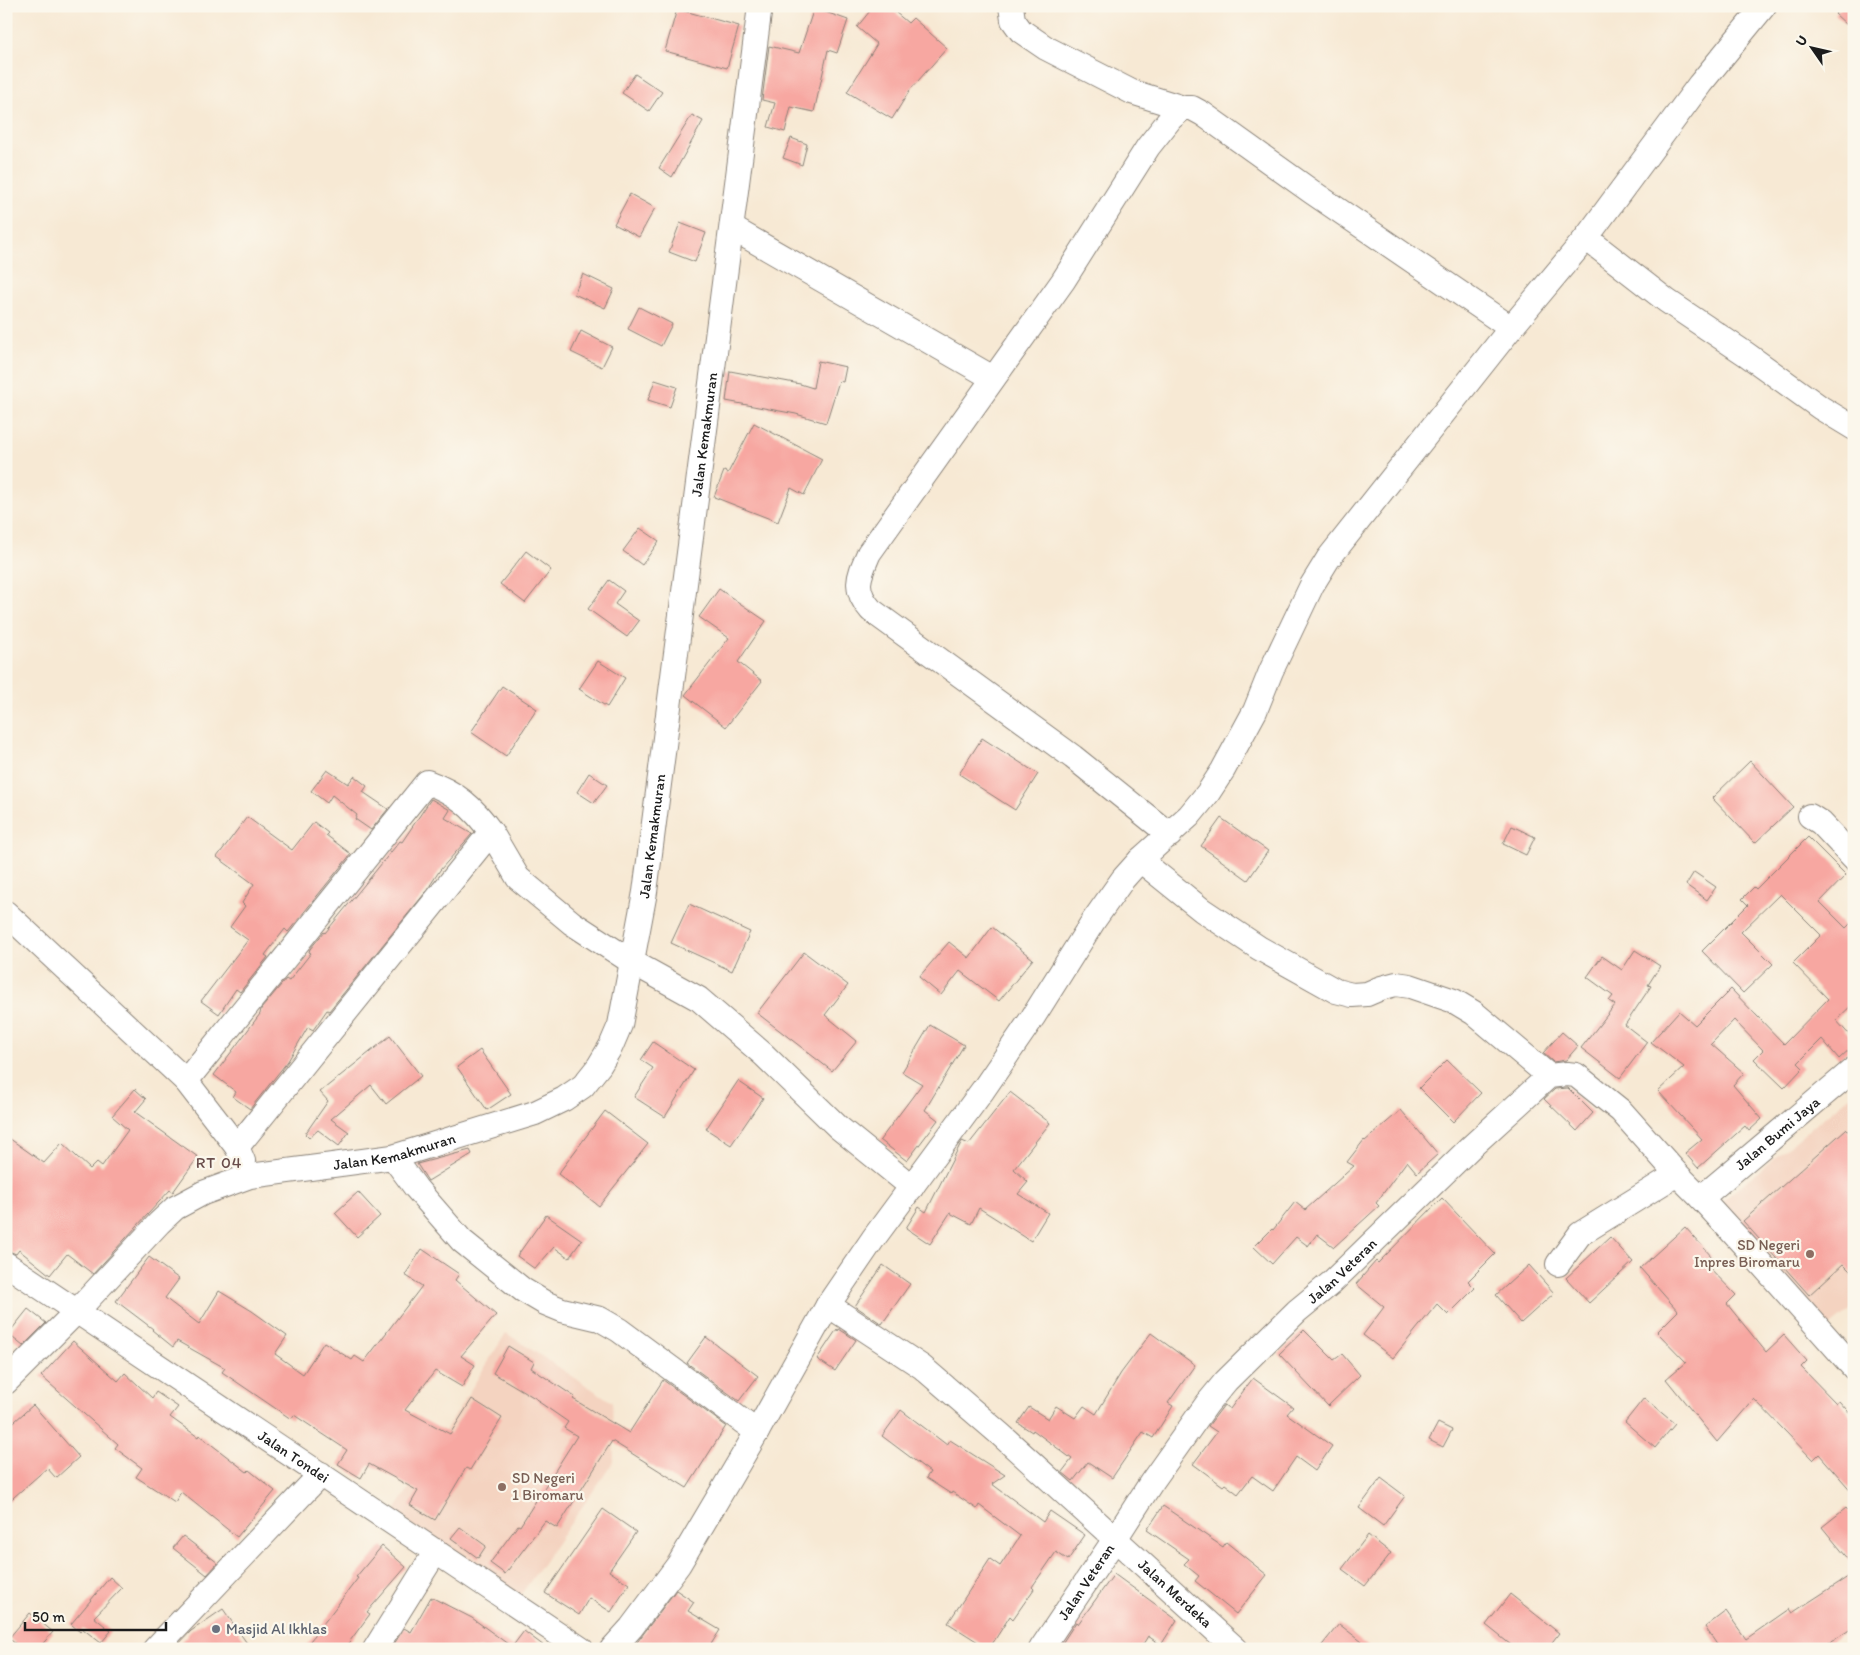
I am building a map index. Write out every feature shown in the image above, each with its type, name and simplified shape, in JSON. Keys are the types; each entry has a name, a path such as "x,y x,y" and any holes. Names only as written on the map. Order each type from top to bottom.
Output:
{"street":[{"name":"Jalan Kemakmuran","path":"6,1382 175,1208 203,1193 250,1176 393,1157 535,1113 564,1099 583,1086 599,1066 611,1046 620,1025 645,892 760,6"},
{"path":"1011,6 1013,20 1021,32 1046,48 1132,92 1183,108 1192,108 1203,114 1312,192 1511,328"},
{"path":"612,1649 632,1628 679,1564 757,1432 828,1305 983,1090 1033,1017 1099,913 1123,879 1140,860 1170,835 1208,793 1233,753 1255,711 1271,671 1312,585 1328,559 1511,328 1586,238 1700,84 1764,6"},
{"path":"1170,835 1081,763 871,610 862,601 859,588 861,572 869,553 1063,281 1148,147 1171,118 1183,108"},
{"path":"732,228 993,378"},
{"path":"1586,238 1667,301 1746,354 1821,408 1854,428"},
{"path":"186,1081 427,782 444,788 476,812 491,832 518,878 572,924 632,962 699,999 764,1055 838,1127 912,1186"},
{"path":"1810,816 1826,828 1854,858"},
{"path":"237,1147 491,832"},
{"path":"1140,860 1202,910 1250,943 1336,991 1352,995 1367,994 1396,984 1410,986 1454,1001 1474,1013 1549,1076 1576,1075 1590,1084 1621,1111 1854,1368"},
{"path":"6,913 186,1081 237,1147 250,1176"},
{"name":"Jalan Bumi Jaya","path":"1701,1198 1854,1069"},
{"name":"Jalan Veteran","path":"1041,1649 1162,1467 1207,1404 1226,1381 1296,1311 1332,1283 1427,1188 1549,1076"},
{"path":"393,1157 416,1188 462,1240 523,1290 545,1303 562,1310 600,1319 619,1330 757,1432"},
{"path":"1558,1264 1580,1234 1677,1174"},
{"name":"Jalan Tondei","path":"6,1264 581,1649"},
{"name":"Jalan Merdeka","path":"828,1305 922,1367 1001,1435 1236,1649"},
{"path":"154,1649 321,1474"},
{"path":"376,1649 436,1551"}],"shaded area":[{"name":"SD Negeri Inpres Biromaru","path":"1854,1093 1854,1307 1827,1329 1722,1201"},
{"name":"SD Negeri 1 Biromaru","path":"506,1333 612,1402 614,1461 520,1596 393,1514"}],"building":[{"path":"874,6 888,6 908,23 913,18 947,48 910,90 892,119 847,92 877,44 857,27"},
{"path":"1842,6 1854,6 1854,17 1847,25 1835,14"},
{"path":"814,8 848,20 837,53 828,50 814,112 791,107 785,132 768,127 775,103 762,100 769,46 799,53"},
{"path":"677,9 739,26 727,68 665,51"},
{"path":"635,74 662,92 649,111 622,93"},
{"path":"692,115 703,121 672,177 659,168"},
{"path":"791,138 807,144 802,165 783,158"},
{"path":"630,194 655,208 639,237 614,224"},
{"path":"680,223 706,233 695,262 669,252"},
{"path":"583,274 614,289 605,308 574,294"},
{"path":"639,307 672,324 661,346 628,329"},
{"path":"581,331 612,347 602,367 571,352"},
{"path":"818,361 846,367 843,382 839,381 826,423 796,414 726,401 730,371 813,388"},
{"path":"655,380 677,387 670,407 648,400"},
{"path":"754,423 822,459 804,495 791,488 778,522 714,497 724,471 728,473"},
{"path":"640,528 659,541 642,565 623,551"},
{"path":"526,551 551,570 525,603 500,584"},
{"path":"609,580 624,591 615,604 639,621 627,637 588,609"},
{"path":"719,589 766,621 738,662 762,681 726,727 685,695 729,638 699,617"},
{"path":"598,661 625,678 607,707 579,689"},
{"path":"502,686 537,709 506,756 471,732"},
{"path":"982,738 1038,774 1015,810 959,774"},
{"path":"1750,761 1793,807 1755,843 1712,798"},
{"path":"327,770 348,784 354,776 367,786 363,792 388,809 371,830 355,819 357,815 332,795 327,803 311,791"},
{"path":"589,773 607,785 594,803 577,792"},
{"path":"431,799 450,810 445,818 472,834 440,870 425,893 329,1011 327,1010 313,1030 308,1027 288,1061 250,1109 233,1097 236,1092 214,1075 260,1014 261,1009 286,979 289,981 311,953 309,952 310,949 400,841 402,842"},
{"path":"247,817 292,850 314,822 328,833 326,835 351,854 288,932 285,929 265,955 268,957 240,992 236,989 219,1014 201,1001 248,940 230,927 245,906 242,903 254,884 217,857"},
{"path":"1221,818 1268,851 1248,880 1201,846"},
{"path":"1512,826 1535,837 1526,855 1503,844"},
{"path":"1808,837 1846,875 1820,902 1846,928 1854,920 1854,1003 1836,1020 1854,1040 1854,1045 1839,1059 1822,1039 1798,1063 1803,1068 1784,1088 1754,1059 1763,1050 1734,1020 1711,1044 1744,1073 1733,1085 1762,1119 1749,1131 1745,1126 1698,1168 1685,1153 1702,1139 1658,1091 1684,1067 1651,1042 1679,1011 1695,1025 1731,989 1784,1044 1828,999 1793,963 1821,935 1780,894 1741,932 1773,964 1743,993 1702,951 1748,905 1742,899 1754,887 1756,889"},
{"path":"1694,872 1716,887 1707,900 1686,885"},
{"path":"689,904 750,932 732,971 671,943"},
{"path":"992,927 1033,959 999,1001 960,971 941,995 919,977 949,942 969,958"},
{"path":"1635,950 1660,966 1648,985 1651,986 1625,1025 1647,1042 1620,1078 1581,1048 1615,1005 1609,1001 1613,996 1587,977 1602,956 1622,970"},
{"path":"804,952 848,985 825,1015 857,1041 832,1071 757,1013"},
{"path":"930,1025 964,1045 925,1110 938,1120 907,1161 880,1140 922,1084 902,1072"},
{"path":"1562,1032 1578,1046 1566,1060 1553,1062 1543,1053"},
{"path":"390,1036 421,1076 386,1104 371,1085 331,1119 349,1132 339,1146 318,1130 309,1138 305,1134 328,1101 320,1092"},
{"path":"653,1042 694,1070 665,1117 634,1097 653,1068 641,1060"},
{"path":"480,1050 511,1094 487,1110 457,1067"},
{"path":"1447,1060 1481,1093 1453,1122 1419,1088"},
{"path":"738,1081 763,1098 731,1145 706,1129"},
{"path":"1568,1088 1593,1113 1577,1131 1544,1099 1555,1089"},
{"path":"135,1089 146,1099 135,1112 198,1157 173,1192 170,1190 93,1274 67,1254 50,1275 19,1250 16,1254 6,1250 6,1136 44,1163 62,1143 90,1169 97,1162 102,1166 128,1130 112,1116"},
{"path":"1010,1092 1050,1123 1014,1169 1028,1182 1018,1194 1048,1213 1031,1241 979,1208 971,1224 950,1213 930,1244 906,1228 919,1207 926,1212 962,1141 969,1144"},
{"path":"1401,1110 1438,1154 1417,1173 1407,1161 1376,1203 1379,1206 1334,1247 1317,1234 1308,1246 1296,1237 1272,1264 1254,1247 1273,1230 1295,1202 1305,1210 1354,1166 1347,1162 1364,1140"},
{"path":"605,1111 648,1144 599,1206 558,1174"},
{"name":"SD Negeri Inpres Biromaru","path":"1846,1129 1854,1138 1854,1275 1843,1264 1809,1295 1743,1221"},
{"path":"470,1150 472,1154 428,1181 417,1164"},
{"path":"358,1192 380,1216 357,1237 335,1213"},
{"path":"1442,1198 1495,1254 1468,1281 1475,1288 1448,1315 1437,1304 1393,1358 1363,1335 1384,1307 1356,1284 1376,1261 1378,1263"},
{"path":"546,1215 582,1240 569,1258 554,1247 535,1269 517,1256"},
{"path":"1685,1227 1712,1257 1705,1263 1736,1295 1727,1304 1766,1352 1784,1335 1807,1361 1801,1367 1836,1403 1839,1401 1854,1418 1854,1494 1819,1454 1813,1460 1754,1399 1717,1442 1666,1379 1686,1362 1657,1332 1678,1311 1640,1268"},
{"path":"1610,1237 1633,1262 1589,1303 1566,1278"},
{"path":"422,1249 459,1274 455,1280 496,1315 461,1356 475,1365 462,1387 435,1371 405,1410 450,1434 472,1399 502,1418 470,1470 466,1468 435,1520 410,1505 418,1491 369,1464 361,1478 338,1464 347,1450 294,1415 291,1419 222,1372 225,1368 177,1341 173,1347 116,1301 149,1257 179,1279 165,1298 199,1324 219,1291 252,1311 287,1336 275,1354 303,1374 324,1342 352,1360 355,1356 364,1362 422,1286 405,1275"},
{"path":"883,1265 910,1284 882,1324 855,1306"},
{"path":"1529,1265 1554,1293 1521,1323 1496,1295"},
{"path":"28,1309 46,1323 23,1346 8,1334"},
{"path":"837,1329 856,1340 835,1371 817,1359"},
{"path":"1304,1330 1334,1360 1342,1354 1360,1375 1328,1406 1279,1354"},
{"path":"1151,1333 1195,1365 1168,1403 1173,1406 1153,1438 1143,1432 1112,1478 1088,1462 1073,1481 1062,1472 1072,1459 1033,1430 1032,1432 1018,1423 1029,1407 1048,1419 1056,1406 1075,1418 1084,1406 1096,1414 1121,1373"},
{"path":"706,1337 758,1376 739,1401 687,1363"},
{"path":"73,1341 118,1381 125,1373 152,1398 156,1392 178,1407 170,1417 198,1437 199,1435 247,1472 249,1470 275,1491 237,1537 181,1492 175,1502 136,1477 142,1468 115,1448 118,1444 41,1376"},
{"path":"508,1346 534,1362 531,1368 575,1397 573,1399 629,1433 663,1380 726,1426 687,1488 612,1441 557,1528 545,1521 505,1574 490,1563 518,1525 520,1526 577,1436 564,1428 568,1422 540,1401 493,1373"},
{"path":"1253,1378 1293,1407 1287,1414 1332,1446 1315,1471 1296,1457 1273,1491 1252,1476 1238,1494 1225,1484 1223,1486 1193,1464 1217,1432 1208,1426 1224,1405 1230,1409"},
{"path":"1644,1398 1675,1424 1655,1448 1625,1422"},
{"path":"33,1405 79,1457 56,1478 47,1468 6,1504 6,1429"},
{"path":"901,1410 947,1445 950,1440 1005,1475 992,1484 1043,1522 1050,1511 1085,1535 1068,1560 1056,1552 1032,1587 1034,1589 1013,1619 1010,1616 989,1649 948,1623 990,1559 1000,1566 1020,1536 979,1505 977,1509 952,1492 951,1494 926,1478 930,1472 882,1436"},
{"path":"1438,1423 1452,1430 1443,1447 1429,1440"},
{"path":"1381,1478 1405,1496 1383,1526 1359,1508"},
{"path":"1163,1506 1223,1547 1226,1542 1267,1575 1236,1614 1195,1581 1199,1576 1184,1564 1189,1559 1147,1530"},
{"path":"1846,1508 1854,1517 1854,1566 1822,1527"},
{"path":"603,1509 636,1532 609,1571 629,1584 611,1612 589,1598 579,1615 545,1593"},
{"path":"460,1527 486,1546 478,1558 451,1538"},
{"path":"1368,1535 1391,1553 1365,1586 1342,1569"},
{"path":"183,1536 218,1563 207,1575 173,1548"},
{"path":"382,1546 406,1567 367,1612 370,1614 344,1649 304,1649 358,1578 356,1577"},
{"path":"1854,1573 1854,1627 1820,1649 1720,1649 1705,1627 1726,1611 1746,1639 1789,1609 1792,1613"},
{"path":"1114,1574 1177,1620 1161,1645 1148,1636 1140,1649 1066,1649 1061,1645 1076,1622 1078,1624"},
{"path":"110,1577 122,1588 94,1617 111,1631 101,1643 83,1629 80,1632 71,1624"},
{"path":"676,1590 694,1602 688,1611 720,1630 708,1649 641,1649 635,1645"},
{"path":"1510,1594 1559,1633 1547,1649 1516,1649 1486,1625"},
{"path":"431,1597 472,1618 512,1647 524,1631 548,1649 391,1649 404,1628 411,1632"},
{"name":"Masjid Al Ikhlas","path":"223,1609 251,1649 174,1649 191,1631"},
{"path":"30,1613 53,1632 38,1649 21,1649 9,1638"},
{"path":"1339,1624 1371,1649 1319,1649"}],"place":[{"name":"SD Negeri Inpres Biromaru","path":"1810,1254"},
{"name":"SD Negeri 1 Biromaru","path":"502,1487"},
{"name":"Masjid Al Ikhlas","path":"216,1629"}],"district":[{"name":"RT 04","path":"219,1162"}]}
